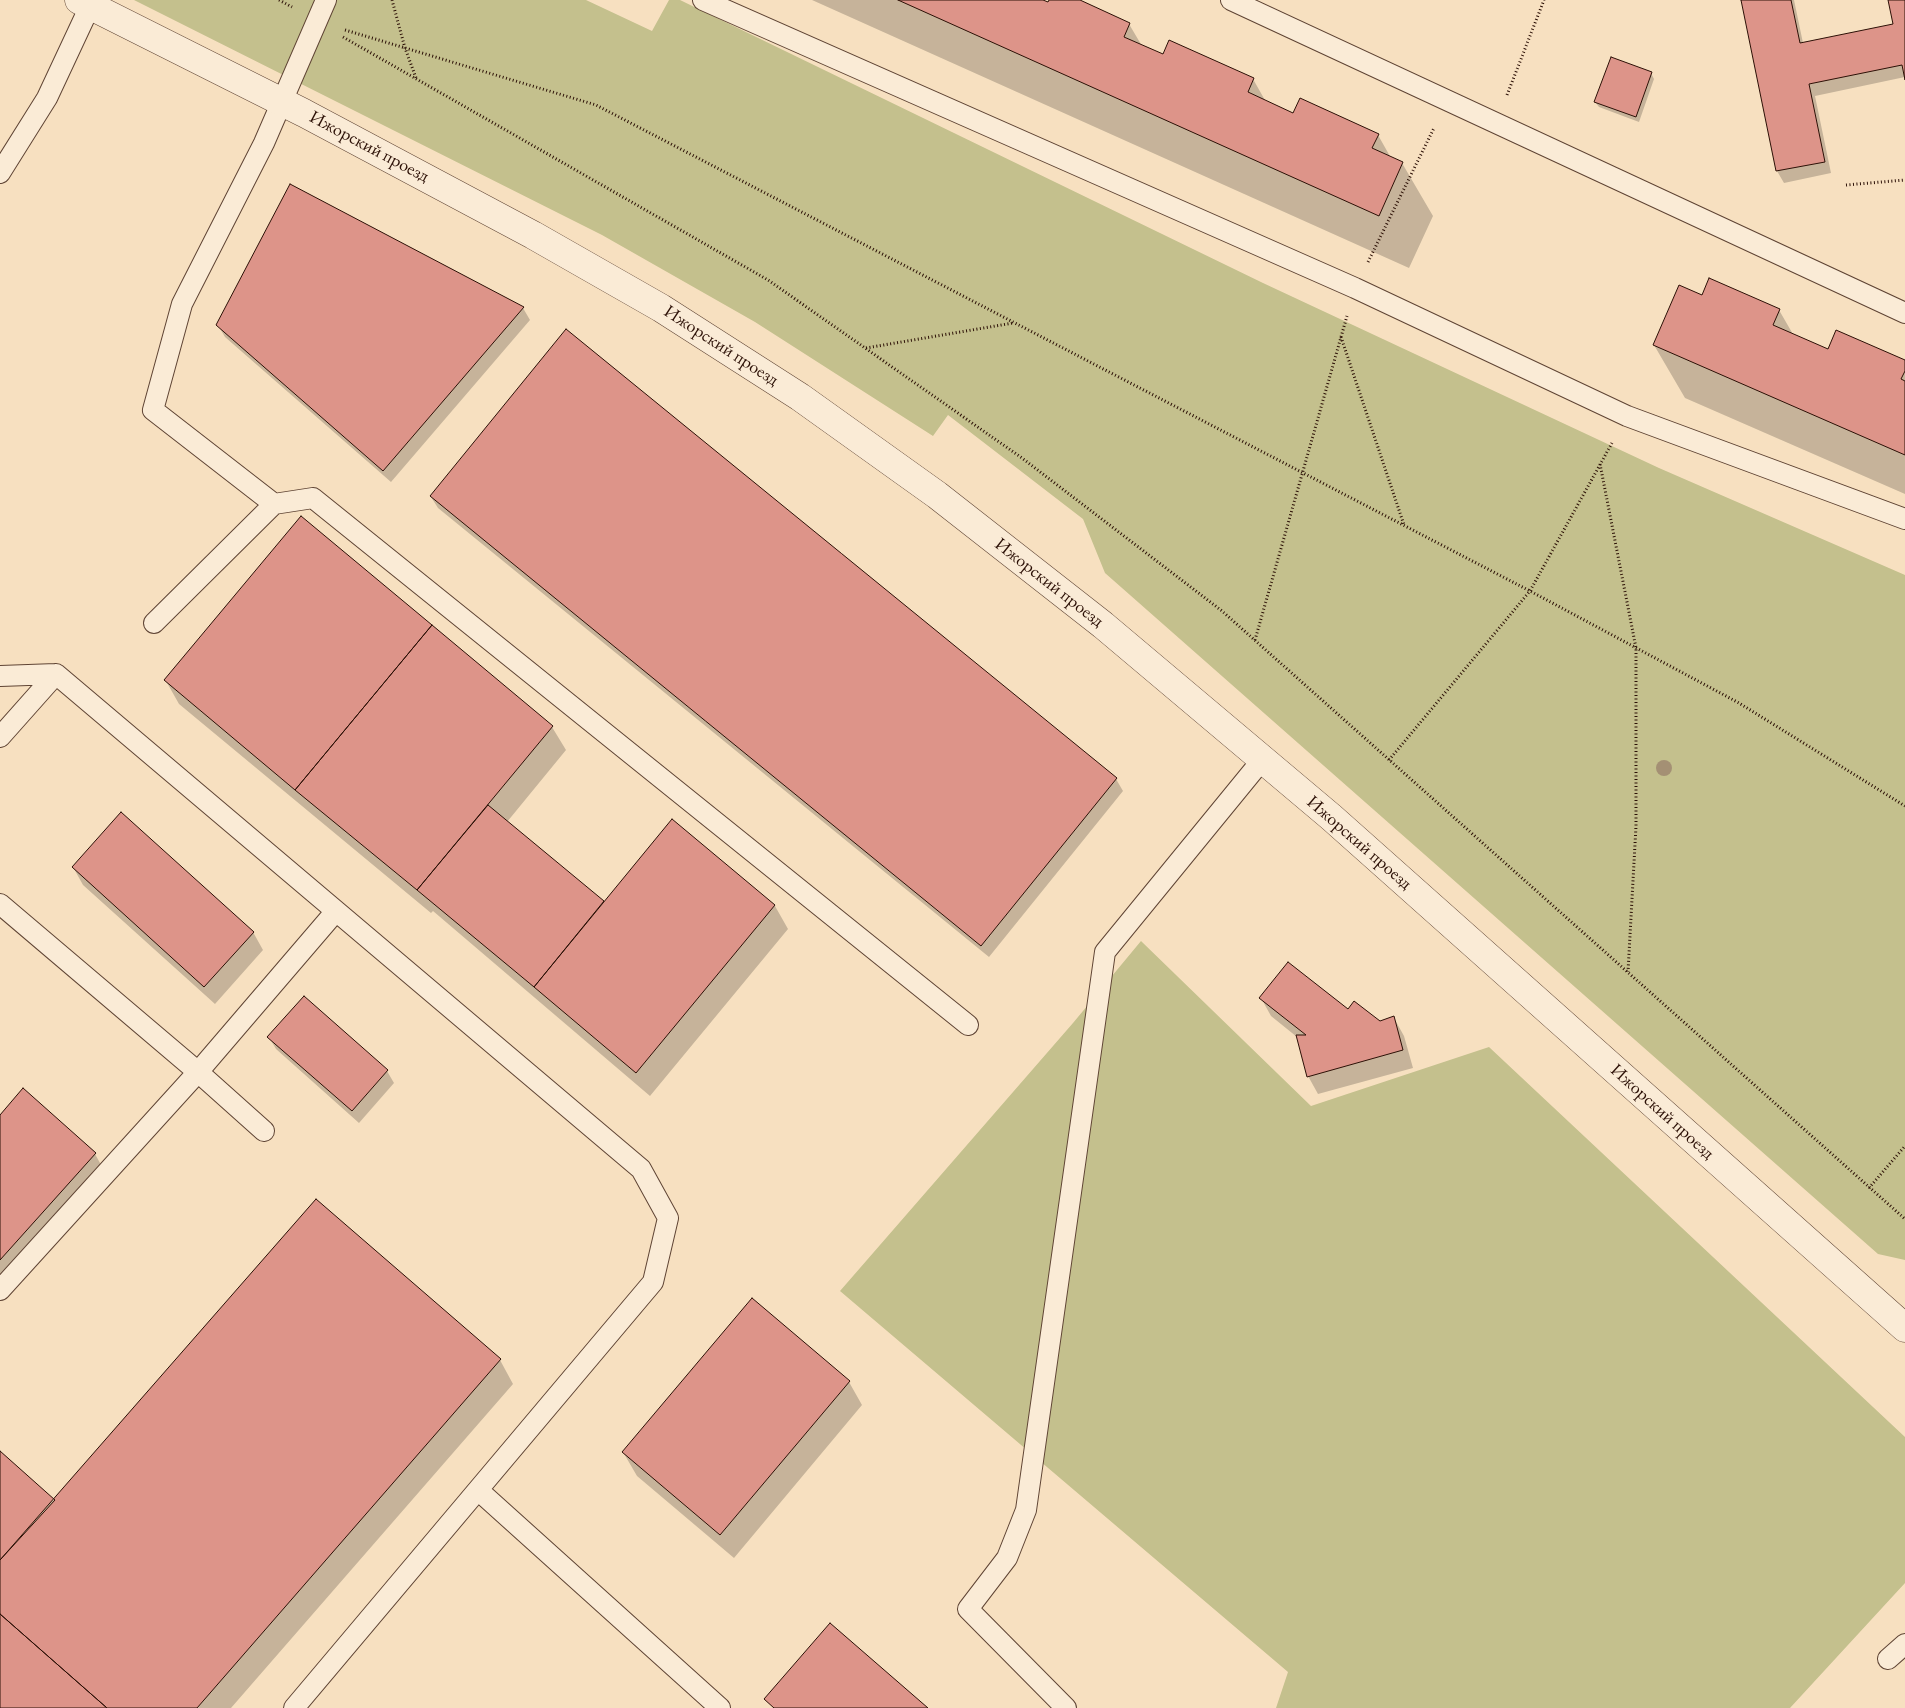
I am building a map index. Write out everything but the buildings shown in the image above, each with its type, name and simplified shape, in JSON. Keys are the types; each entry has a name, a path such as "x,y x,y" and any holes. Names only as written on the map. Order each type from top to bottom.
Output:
{"street":[{"name":"Ижорский проезд","path":"85,3 281,101 533,235 653,303 800,397 937,495 1103,625 1346,831 1905,1328"}],"lane":[{"path":"274,504 153,410 182,304 264,143 326,0"},
{"path":"703,0 1355,288 1627,416 1905,519"},
{"path":"1231,0 1447,102 1905,313"},
{"path":"0,173 47,98 85,3"},
{"path":"154,624 274,504 313,498 968,1025"},
{"path":"0,737 56,674"},
{"path":"0,676 56,674 641,1169 668,1218 653,1282 294,1708"},
{"path":"1066,1708 968,1609 1007,1558 1026,1510 1105,952 1262,760"},
{"path":"0,904 198,1072 264,1131"},
{"path":"0,1290 198,1072 336,911"},
{"path":"478,1490 720,1708"},
{"path":"1888,1660 1905,1644"}],"path":[{"path":"279,0 768,280 1022,458 1222,611 1905,1219"},
{"path":"392,0 404,48 416,79"},
{"path":"1496,124 1544,0"},
{"path":"316,21 596,105 1530,590 1739,703 1905,806"},
{"path":"1255,640 1301,472 1355,288 1447,102"},
{"path":"1846,185 1905,180"},
{"path":"866,348 1013,323"},
{"path":"1341,336 1404,526"},
{"path":"1389,760 1530,590 1627,416"},
{"path":"1600,464 1636,648 1636,826 1628,972"},
{"path":"1870,1188 1905,1146"}],"shaded area":[{"path":"134,0 586,0 652,31 669,0 680,0 1263,283 1659,468 1905,575 1905,1260 1878,1254 1105,573 1083,519 948,415 933,436 755,322 602,235"},
{"path":"1141,941 1311,1106 1489,1047 1905,1437 1905,1583 1790,1708 1276,1708 1288,1672 840,1291 1073,1023"}]}
